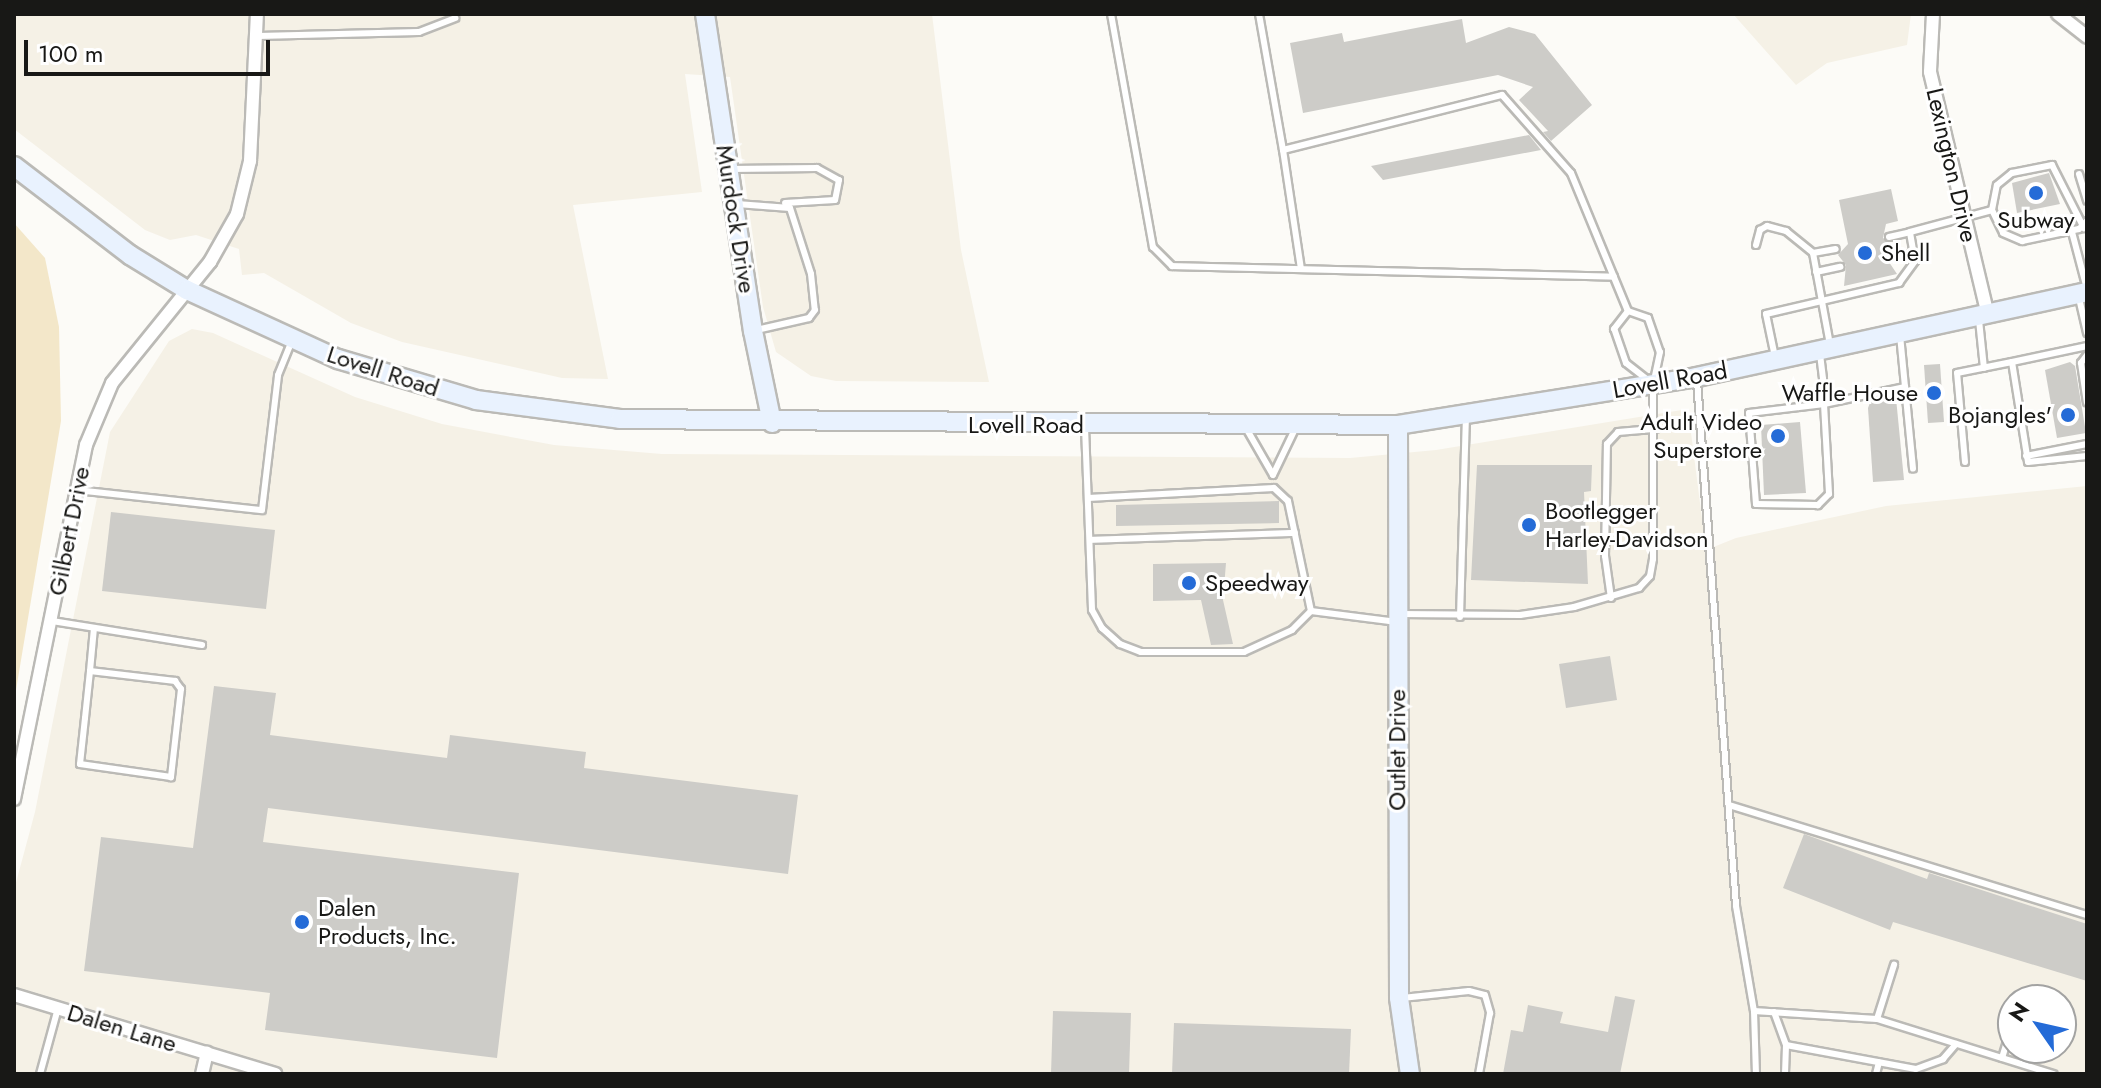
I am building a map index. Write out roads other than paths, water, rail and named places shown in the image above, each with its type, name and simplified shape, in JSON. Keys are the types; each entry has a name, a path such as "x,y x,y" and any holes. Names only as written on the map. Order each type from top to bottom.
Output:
{"main road":[{"name":"Murdock Drive","path":"705,14 753,331 772,423"},
{"name":"Lovell Road","path":"14,166 130,255 187,290 293,339 351,363 476,400 620,419 772,423 1398,425 1697,377 2084,292"},
{"name":"Outlet Drive","path":"1398,425 1399,998 1410,1074"}],"street":[{"name":"Gilbert Drive","path":"14,799 86,445 112,383 187,290 237,214 250,161 257,14"},
{"name":"Lexington Drive","path":"1933,14 1930,72 1983,316"},
{"path":"2058,14 2087,37"},
{"name":"Dalen Lane","path":"14,995 275,1074"},
{"path":"202,1074 207,1053"}],"lane":[{"path":"1111,14 1153,247 1172,266 1614,277"},
{"path":"1259,14 1301,269"},
{"path":"258,36 419,32 455,18"},
{"path":"1085,425 1092,610 1102,628 1141,652 1244,652 1292,630 1311,611 1397,618 1520,615 1611,598 1639,588 1650,576 1656,429 1653,384 1662,357 1648,318 1628,311 1571,173 1502,95 1283,150"},
{"path":"728,169 766,165 817,168 839,180 839,193 825,204 734,204"},
{"path":"2052,165 2086,224 2072,232 2013,239 2003,233 1992,210 1997,185 2012,173 2052,165"},
{"path":"2079,174 2087,201"},
{"path":"753,331 794,324 815,310 795,217 781,203"},
{"path":"1889,237 1992,210"},
{"path":"1756,245 1760,230 1767,226 1786,231 1813,253 1822,300 1824,404 1829,494 1818,505 1756,504 1749,413 1824,404 1905,387"},
{"path":"1775,360 1766,314 1899,283 1915,261 1910,232"},
{"path":"2072,232 2084,292 2087,333"},
{"path":"1813,253 1836,249"},
{"path":"1893,257 1915,253"},
{"path":"1816,272 1840,267"},
{"path":"1628,311 1614,329 1626,363 1653,384"},
{"path":"1983,316 1984,368"},
{"path":"1899,334 1913,469"},
{"path":"77,490 262,510 278,375 293,339"},
{"path":"1965,462 1957,373 2087,346"},
{"path":"2087,355 2081,363 2087,403"},
{"path":"2012,362 2026,456 2033,465 2087,456"},
{"path":"1697,377 1736,906 1754,1011 1756,1074"},
{"path":"1457,617 1466,414"},
{"path":"1245,425 1273,475 1274,488 1288,501 1311,611"},
{"path":"1273,475 1297,425"},
{"path":"1611,598 1605,556 1607,444 1618,432 1656,429"},
{"path":"2026,456 2087,444"},
{"path":"1088,498 1274,488"},
{"path":"1090,540 1295,533"},
{"path":"52,621 202,645"},
{"path":"90,671 175,681 181,689 171,777 80,764 94,628"},
{"path":"1729,805 2087,915"},
{"path":"1877,1019 1894,965"},
{"path":"1399,998 1469,991 1485,995 1490,1013 1479,1074"},
{"path":"40,1074 58,1008"},
{"path":"1754,1011 1877,1019 1997,1056"},
{"path":"1774,1012 1786,1045 1785,1074"},
{"path":"1786,1045 1916,1069 1943,1059 1956,1044"},
{"path":"1876,1074 1879,1062"},
{"path":"2022,1064 2054,1074"}],"place":[{"name":"Subway","path":"2036,193"},
{"name":"Shell","path":"1865,253"},
{"name":"Waffle House","path":"1934,393"},
{"name":"Bojangles'","path":"2068,415"},
{"name":"Adult Video Superstore","path":"1778,436"},
{"name":"Bootlegger Harley-Davidson","path":"1529,525"},
{"name":"Speedway","path":"1189,583"},
{"name":"Dalen Products, Inc.","path":"302,922"}]}
